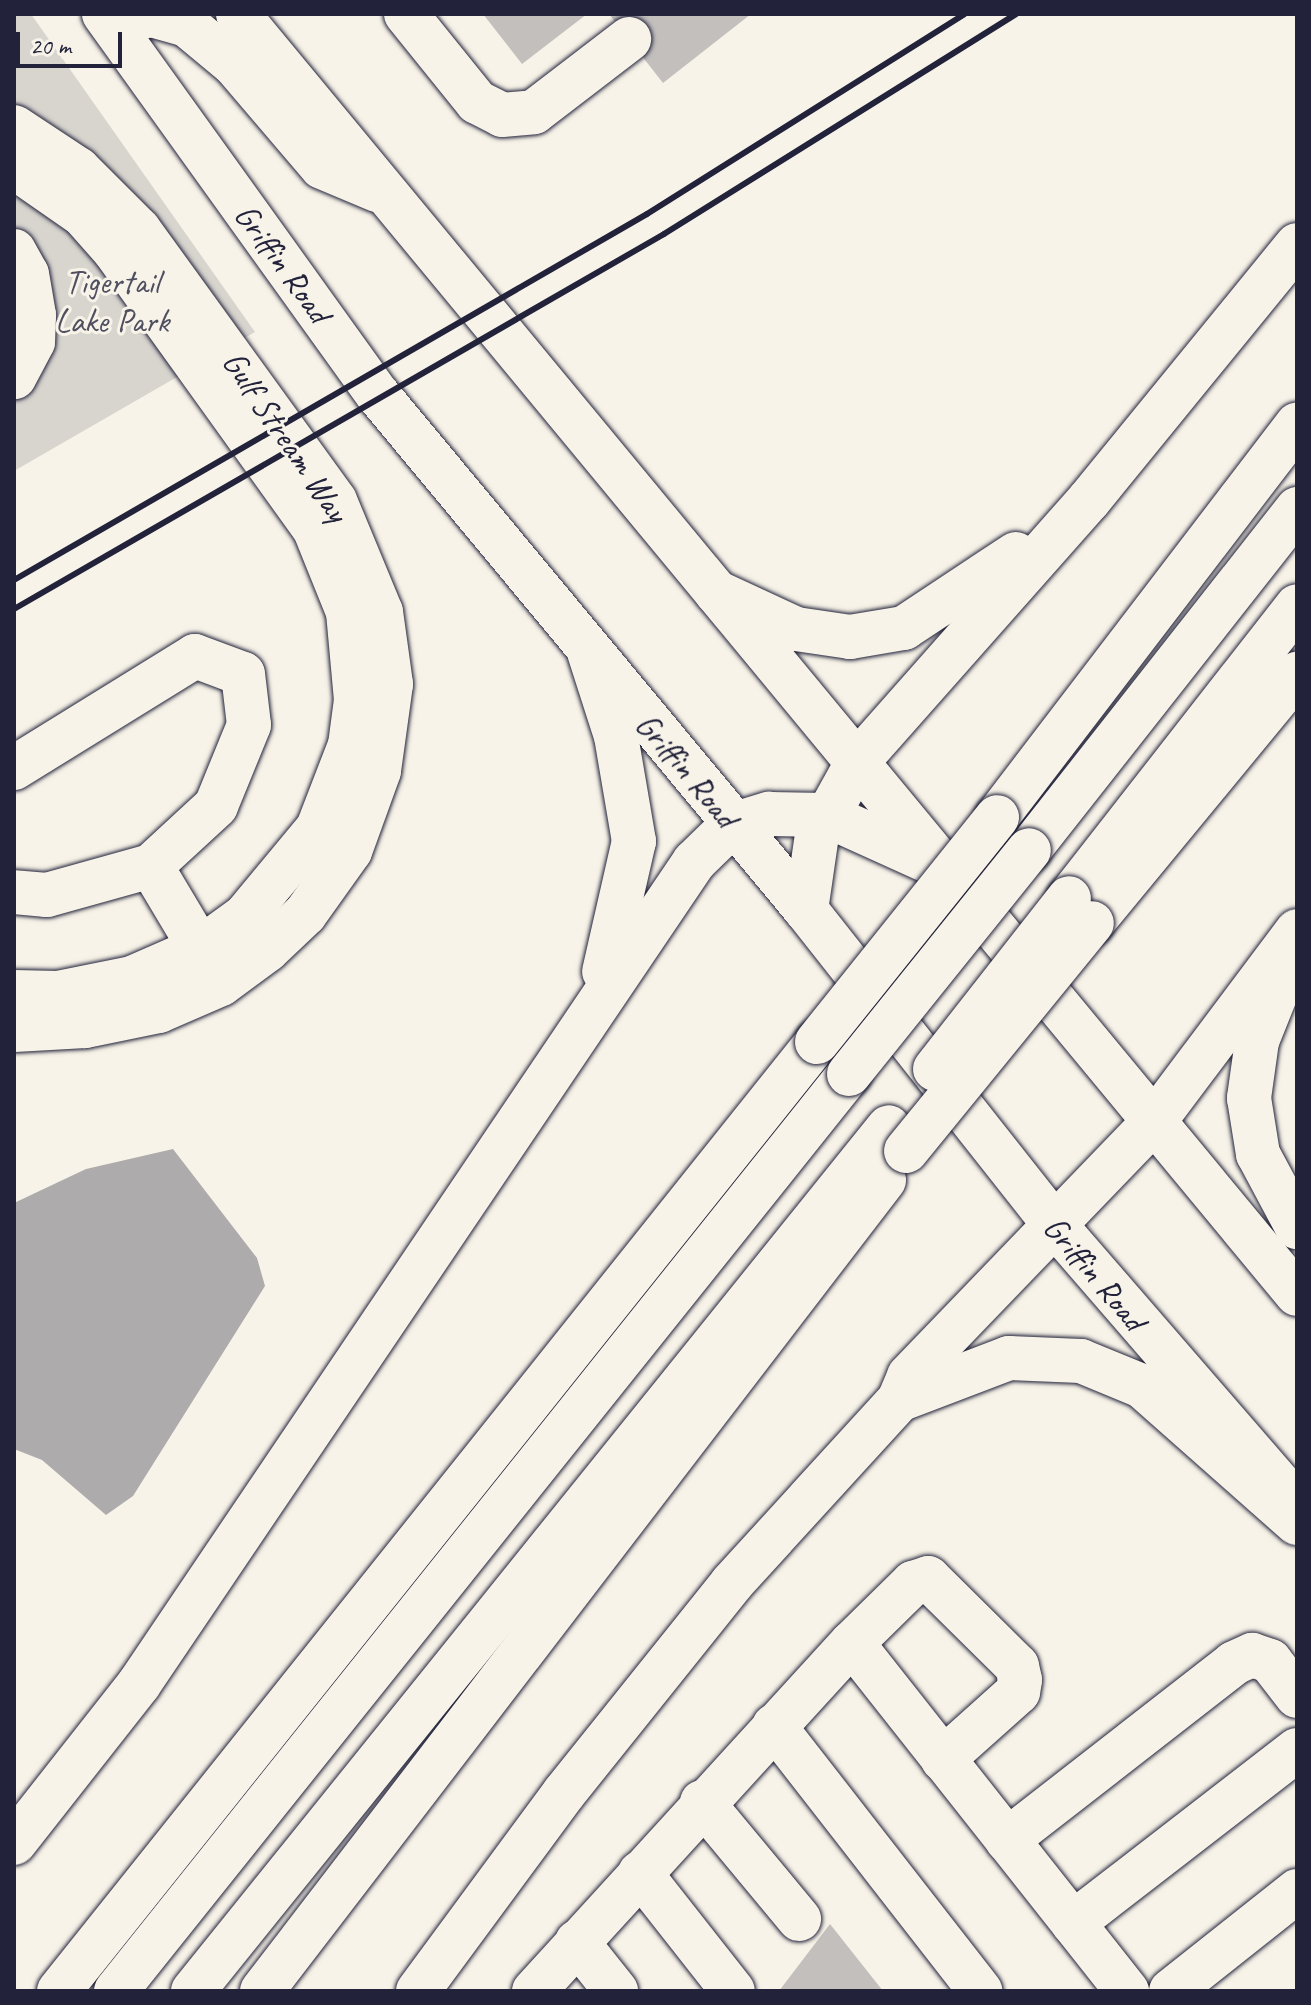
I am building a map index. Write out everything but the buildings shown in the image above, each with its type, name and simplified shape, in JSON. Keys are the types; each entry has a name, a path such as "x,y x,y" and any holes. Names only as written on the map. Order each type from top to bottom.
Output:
{"main road":[{"path":"238,14 1156,1119 1297,1294"},
{"path":"406,14 477,102 502,115 534,112 629,39"},
{"path":"108,19 152,15 187,25 234,64 322,167 384,193"},
{"name":"Griffin Road","path":"108,19 365,378 732,825 806,910 1055,1225 1297,1504"},
{"name":"Gulf Stream Way","path":"14,127 78,169 139,230 335,501 381,612 391,684 379,771 350,851 305,914 211,966 58,993 14,992"},
{"name":"Gulf Stream Way","path":"14,167 83,215 114,250 315,530 348,612 356,700 350,745 318,828 273,890 211,966 159,1011 85,1026 14,1030"},
{"path":"806,910 810,858 826,815 858,761 1089,500 1297,245"},
{"path":"14,251 27,274 24,321 33,342 14,377"},
{"path":"59,1991 997,817 1297,425"},
{"path":"716,592 796,629 850,637 904,628 952,603 1089,500"},
{"path":"116,1991 1029,850 1297,509"},
{"path":"193,1991 897,1139 1080,910 1297,606"},
{"path":"589,652 616,736 634,841 628,891 591,1012"},
{"path":"14,768 195,656 243,674 249,725 216,806 151,866 47,895 14,892"},
{"path":"1080,910 1297,674"},
{"path":"14,1843 139,1684 694,862 732,825 769,814 826,815 948,870"},
{"path":"151,866 211,966"},
{"path":"418,1991 564,1793 732,1583 899,1400 909,1376 1156,1119 1294,935"},
{"path":"1294,935 1282,989 1257,1041 1249,1098 1258,1154 1297,1227"},
{"path":"262,1991 897,1139"},
{"path":"899,1400 1009,1358 1081,1361 1142,1386 1297,1523"},
{"path":"534,1991 702,1802 852,1643 913,1583 928,1578 1017,1666 1018,1692 943,1759"},
{"path":"852,1643 1127,1991"},
{"path":"1007,1840 1234,1663 1252,1655 1270,1661 1297,1696"},
{"path":"774,1726 980,1991"},
{"path":"1073,1923 1297,1750"},
{"path":"702,1802 799,1919"},
{"path":"640,1873 733,1991"},
{"path":"1171,1991 1297,1891"},
{"path":"577,1942 616,1991"}],"green space":[{"name":"Tigertail Lake Park","path":"14,14 31,14 255,332 14,471"}],"shaded area":[{"path":"173,1149 257,1258 265,1286 133,1496 106,1515 42,1460 14,1449 14,1203 86,1169"}],"railway":[{"path":"14,580 647,214 964,14"},
{"path":"14,609 664,234 1016,14"}]}
